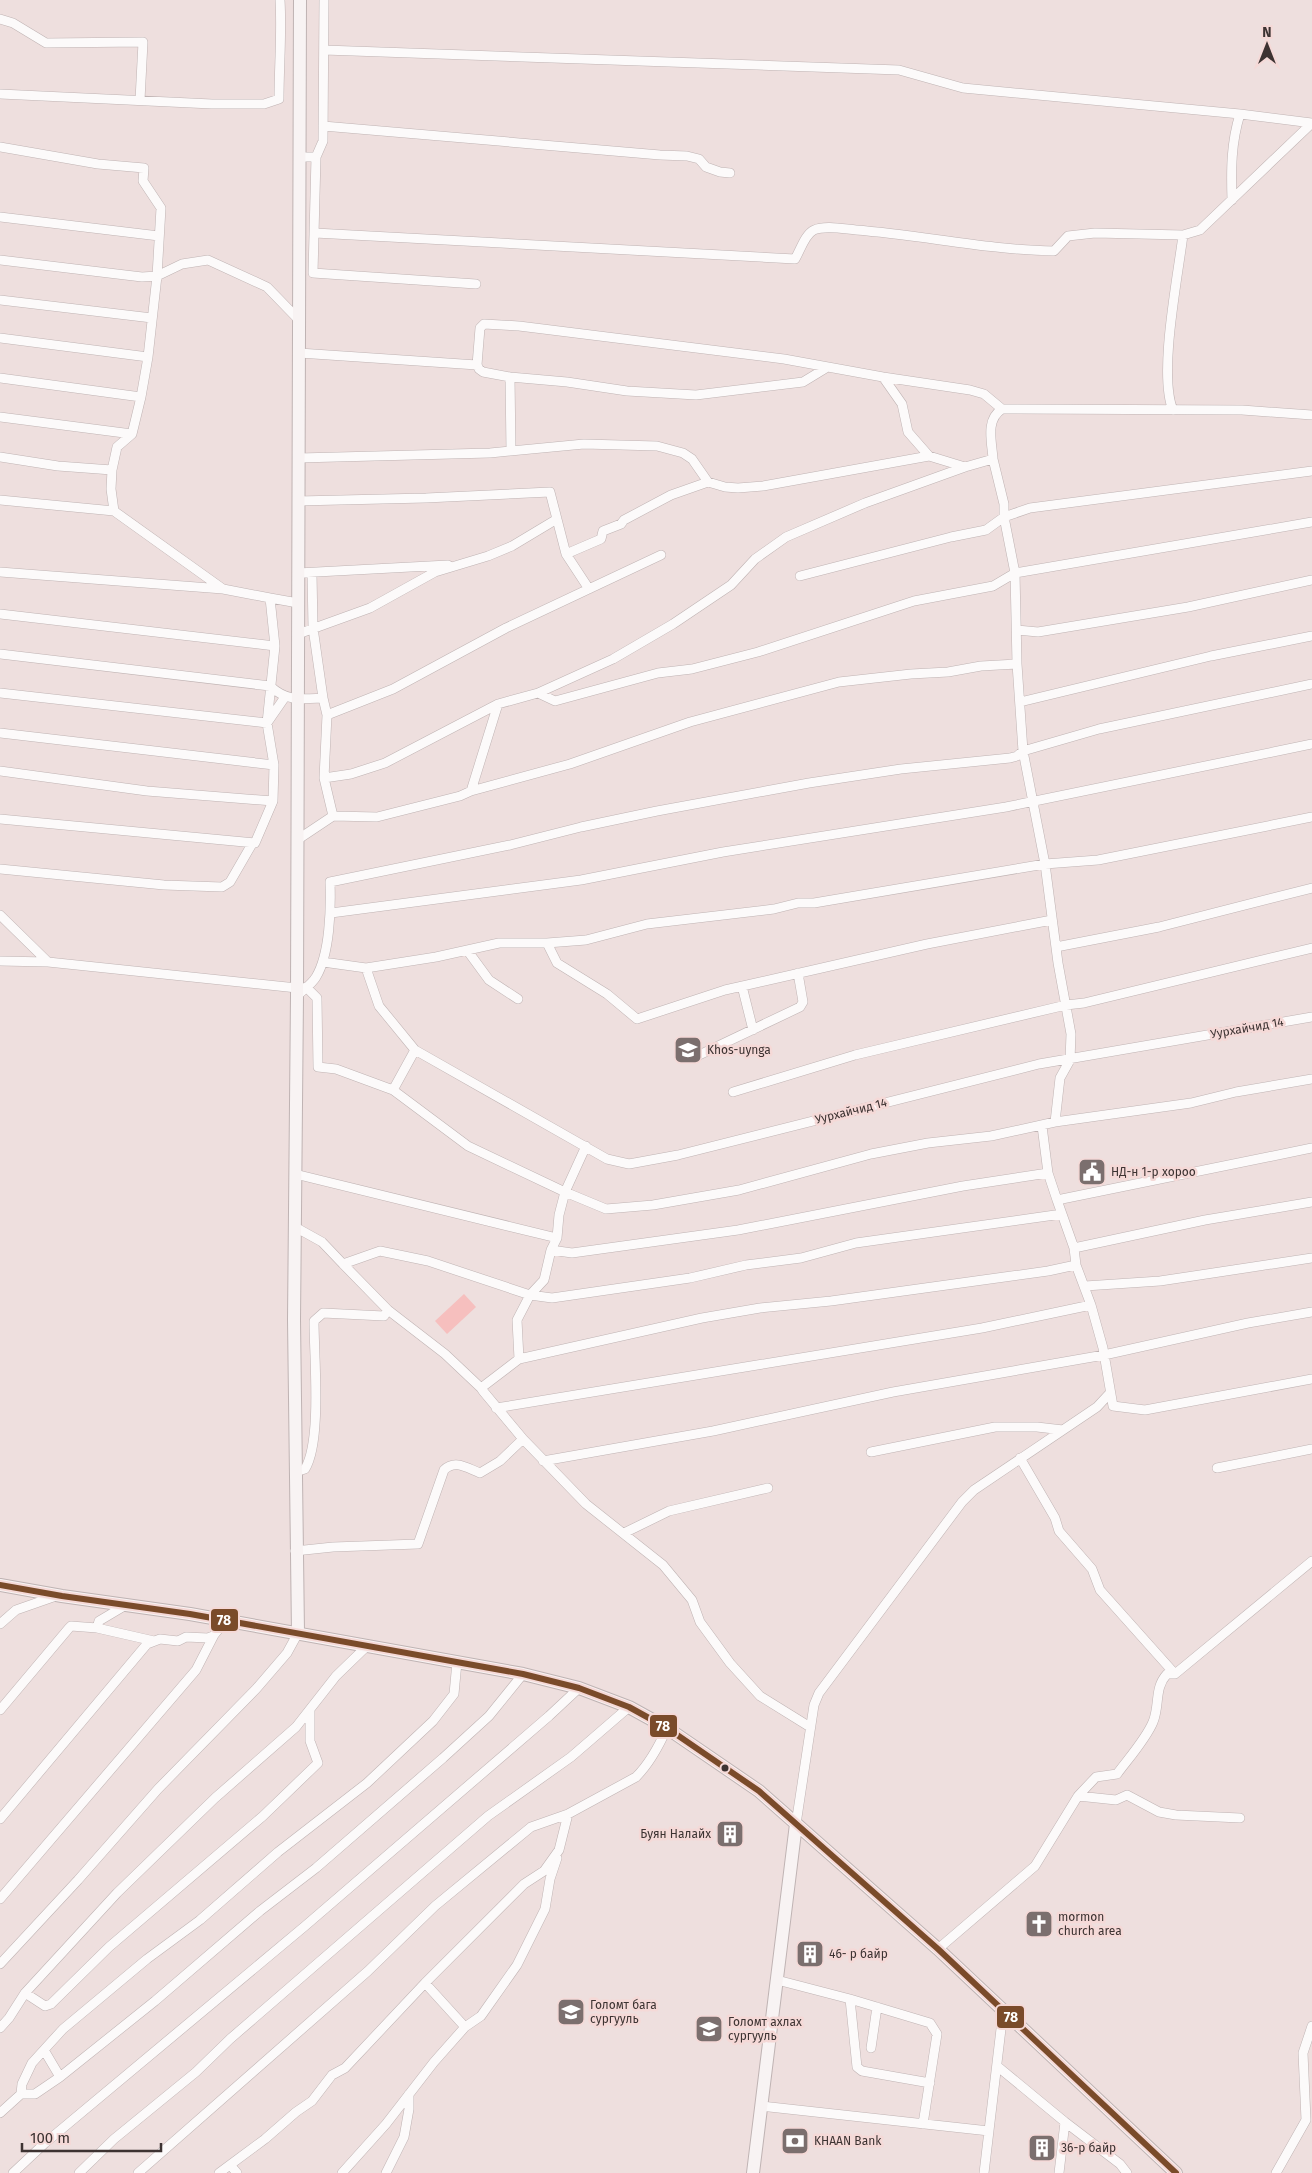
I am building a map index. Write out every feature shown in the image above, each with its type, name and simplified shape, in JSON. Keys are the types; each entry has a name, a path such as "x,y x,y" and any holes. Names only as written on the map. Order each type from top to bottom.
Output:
{"main road":[{"path":"298,1633 295,1551 295,1174 300,991 297,840 291,698 298,634 300,0"},
{"path":"0,1585 57,1596 226,1620 522,1674 579,1688 628,1707 667,1728 759,1791 938,1949 1176,2173"},
{"path":"753,2173 796,1824"}],"street":[{"path":"0,94 246,104 264,104 279,99 280,0"},
{"path":"324,0 323,141 316,158 314,273 476,284"},
{"path":"0,19 13,23 46,43 143,42 140,100"},
{"path":"324,50 899,70 963,88 1240,114 1312,123"},
{"path":"1232,200 1230,164 1233,135 1240,114"},
{"path":"314,233 795,259 808,236 814,230 832,228 884,232 961,243 1054,251 1068,236 1103,233 1183,235 1200,230 1312,123"},
{"path":"323,126 688,156 700,159 706,167 730,173"},
{"path":"0,147 98,164 144,168 143,181 161,208 148,357 132,434 117,447 112,470 114,511"},
{"path":"300,157 316,158"},
{"path":"0,217 159,236"},
{"path":"1173,410 1167,389 1169,353 1183,235"},
{"path":"0,260 142,277 156,276 182,264 208,260 266,287 300,320"},
{"path":"0,300 152,318"},
{"path":"826,368 803,382 696,395 626,391 568,382 510,378 484,372 477,365 480,328 489,324 625,338 784,359 826,368 984,394 1002,409"},
{"path":"0,338 148,357"},
{"path":"299,353 477,365"},
{"path":"883,377 902,404 908,432 929,456"},
{"path":"0,378 141,397"},
{"path":"510,378 511,451"},
{"path":"1055,1122 1060,1078 1070,1060 1071,1034 1056,947 1045,864 1023,751 1017,664 1014,573 1004,516 1004,504 993,459 991,425 996,413 1002,409 1242,410 1312,416"},
{"path":"0,417 132,434"},
{"path":"299,458 406,456 511,451 584,444 657,446 683,453 692,459 708,482"},
{"path":"566,554 601,539 604,531 621,524 624,520 671,495 708,482 731,488 763,486 929,456 965,466"},
{"path":"0,457 58,466 112,470"},
{"path":"324,778 351,774 385,764 498,704 538,693 613,659 673,624 731,585 755,559 786,537 865,503 965,466 993,459"},
{"path":"800,576 986,530 1004,516 1030,508 1312,471"},
{"path":"298,502 550,492 566,554 590,589"},
{"path":"0,500 114,511 223,589"},
{"path":"298,634 370,608 435,572 464,564 512,546 557,520"},
{"path":"538,693 555,701 658,673 692,670 758,652 914,601 993,586 1014,573 1312,522"},
{"path":"327,715 393,689 506,628 661,555"},
{"path":"298,574 464,564"},
{"path":"0,572 223,589 298,603"},
{"path":"312,573 314,628 327,715 324,778 333,816"},
{"path":"1017,630 1038,632 1188,607 1312,580"},
{"path":"0,819 252,844 257,842 273,801 274,765 267,723 275,646 270,598"},
{"path":"0,614 275,646"},
{"path":"1020,702 1211,656 1312,636"},
{"path":"0,654 270,686 291,698 323,698"},
{"path":"297,840 333,816 376,817 460,796 471,791 570,764 690,722 839,682 948,672 981,666 1017,664"},
{"path":"300,991 316,977 322,962 331,913 330,882 510,845 582,827 688,805 841,778 1010,758 1017,756 1023,751 1099,729 1312,684"},
{"path":"0,693 267,723"},
{"path":"267,723 291,698"},
{"path":"471,791 498,704"},
{"path":"0,733 274,765"},
{"path":"331,913 580,880 723,852 1006,807 1312,744"},
{"path":"0,771 147,791 273,801"},
{"path":"322,962 366,968 499,943 547,943 586,940 647,924 774,909 798,903 814,903 1045,864 1098,860 1312,817"},
{"path":"0,869 164,885 222,888 230,882 252,844"},
{"path":"1056,947 1159,927 1312,888"},
{"path":"0,915 48,962"},
{"path":"547,943 556,963 607,994 637,1019 742,986 927,944 1052,920"},
{"path":"733,1092 864,1053 1084,1003 1312,948"},
{"path":"467,950 489,980 518,999"},
{"path":"0,961 48,962 300,991 318,998 318,1067 336,1069 393,1090 468,1146 565,1192 606,1209 653,1205 740,1190 871,1154 928,1143 991,1136 1055,1122 1191,1104 1236,1092 1312,1079"},
{"path":"366,968 379,1006 415,1050 393,1090"},
{"path":"695,1057 800,1008 803,1002 798,973"},
{"path":"742,986 754,1030"},
{"name":"Уурхайчид 14","path":"415,1050 607,1159 628,1164 678,1155 1039,1064 1312,1017"},
{"path":"1042,1126 1048,1173 1074,1248 1076,1265 1092,1305 1104,1355 1113,1406 1145,1410 1312,1380"},
{"path":"519,1359 517,1320 530,1295 544,1280 551,1250 557,1238 559,1215 565,1192 586,1146"},
{"path":"1057,1200 1312,1148"},
{"path":"551,1250 572,1253 738,1230 963,1186 1048,1173"},
{"path":"295,1174 557,1238"},
{"path":"1074,1248 1205,1220 1312,1202"},
{"path":"343,1264 380,1251 445,1266 530,1295 552,1298 634,1287 690,1278 746,1265 801,1258 856,1243 1062,1214"},
{"path":"295,1227 322,1242 388,1310 445,1354 481,1388 523,1439 586,1504 663,1566 692,1600 700,1622 730,1663 760,1696 810,1727"},
{"path":"1085,1286 1160,1281 1312,1258"},
{"path":"481,1388 519,1359 693,1320 760,1308 831,1301 1048,1271 1076,1265"},
{"path":"496,1408 982,1328 1092,1305"},
{"path":"295,1472 305,1470 310,1462 315,1436 314,1321 323,1313 384,1316 388,1310"},
{"path":"543,1461 713,1431 893,1392 1104,1355 1248,1322 1312,1312"},
{"path":"796,1824 810,1727 814,1705 819,1693 962,1502 974,1490 1098,1407 1110,1393"},
{"path":"871,1452 995,1427 1037,1427 1063,1430"},
{"path":"295,1551 333,1547 418,1544 444,1470 449,1465 458,1464 480,1474 500,1461 523,1439"},
{"path":"1217,1468 1312,1449"},
{"path":"1020,1458 1055,1518 1059,1531 1092,1569 1100,1590 1176,1674"},
{"path":"624,1533 669,1511 768,1488"},
{"path":"938,1949 1035,1866 1078,1796 1096,1777 1117,1774 1152,1724 1157,1710 1157,1693 1161,1680 1167,1674 1176,1674 1312,1561"},
{"path":"0,1624 16,1610 57,1596"},
{"path":"97,1628 99,1621 126,1605"},
{"path":"0,1899 196,1670 213,1636 226,1620"},
{"path":"0,1710 72,1626 97,1628 154,1641 178,1640 186,1637 208,1638 213,1636"},
{"path":"0,1964 158,1790 256,1690 287,1653 298,1633"},
{"path":"0,1819 147,1644 154,1641"},
{"path":"0,2028 10,2018 25,1993 117,1893 215,1798 296,1727 336,1676 367,1646"},
{"path":"21,2094 22,2084 32,2063 63,2029 147,1959 200,1920 278,1852 367,1782 433,1721 454,1694 457,1662"},
{"path":"0,2113 21,2094 36,2094 60,2077 155,2001 260,1910 316,1868 489,1716 522,1674"},
{"path":"13,2173 45,2143 305,1926 579,1688"},
{"path":"79,2173 114,2139 207,2062 230,2039 488,1816 571,1757 628,1707"},
{"path":"25,1993 45,2006 51,2004 109,1947 263,1816 318,1763 310,1741 310,1711"},
{"path":"138,2173 368,1971 435,1906 531,1827 568,1814 636,1777 645,1768 654,1754 667,1728"},
{"path":"1078,1796 1116,1800 1127,1795 1159,1812 1176,1815 1240,1818"},
{"path":"342,2173 386,2124 465,2027 480,2016 517,1965 545,1910 550,1879 568,1814"},
{"path":"220,2173 312,2102 332,2075 345,2068 425,1983 524,1884 544,1871 559,1850"},
{"path":"777,1980 930,2023 935,2028 937,2034 923,2124"},
{"path":"425,1983 465,2027"},
{"path":"850,1999 857,2067 862,2071 930,2083"},
{"path":"870,2048 877,2007"},
{"path":"984,2173 1004,2012"},
{"path":"1276,2173 1306,2120 1303,2053 1312,2026"},
{"path":"44,2050 60,2077"},
{"path":"997,2066 1129,2172"},
{"path":"386,2173 404,2137 410,2094"},
{"path":"761,2106 989,2131"},
{"path":"1059,2173 1065,2122"},
{"path":"230,2166 237,2173"}],"shaded area":[{"path":"464,1294 476,1307 447,1334 435,1321"}],"transit line":[{"name":"78","path":"0,1585 62,1596 190,1614 523,1674 579,1688 629,1707 667,1728 759,1791 938,1949 1176,2173"}],"place":[{"name":"Khos-uynga","path":"688,1050"},
{"name":"НД-н 1-р хороо","path":"1092,1172"},
{"name":"Буян Налайх","path":"730,1834"},
{"name":"mormon church area","path":"1039,1924"},
{"name":"46- р байр","path":"810,1954"},
{"name":"Голомт бага сургууль","path":"571,2012"},
{"name":"Голомт ахлах сургууль","path":"709,2029"},
{"name":"KHAAN Bank","path":"795,2141"},
{"name":"36-р байр","path":"1042,2148"}]}
